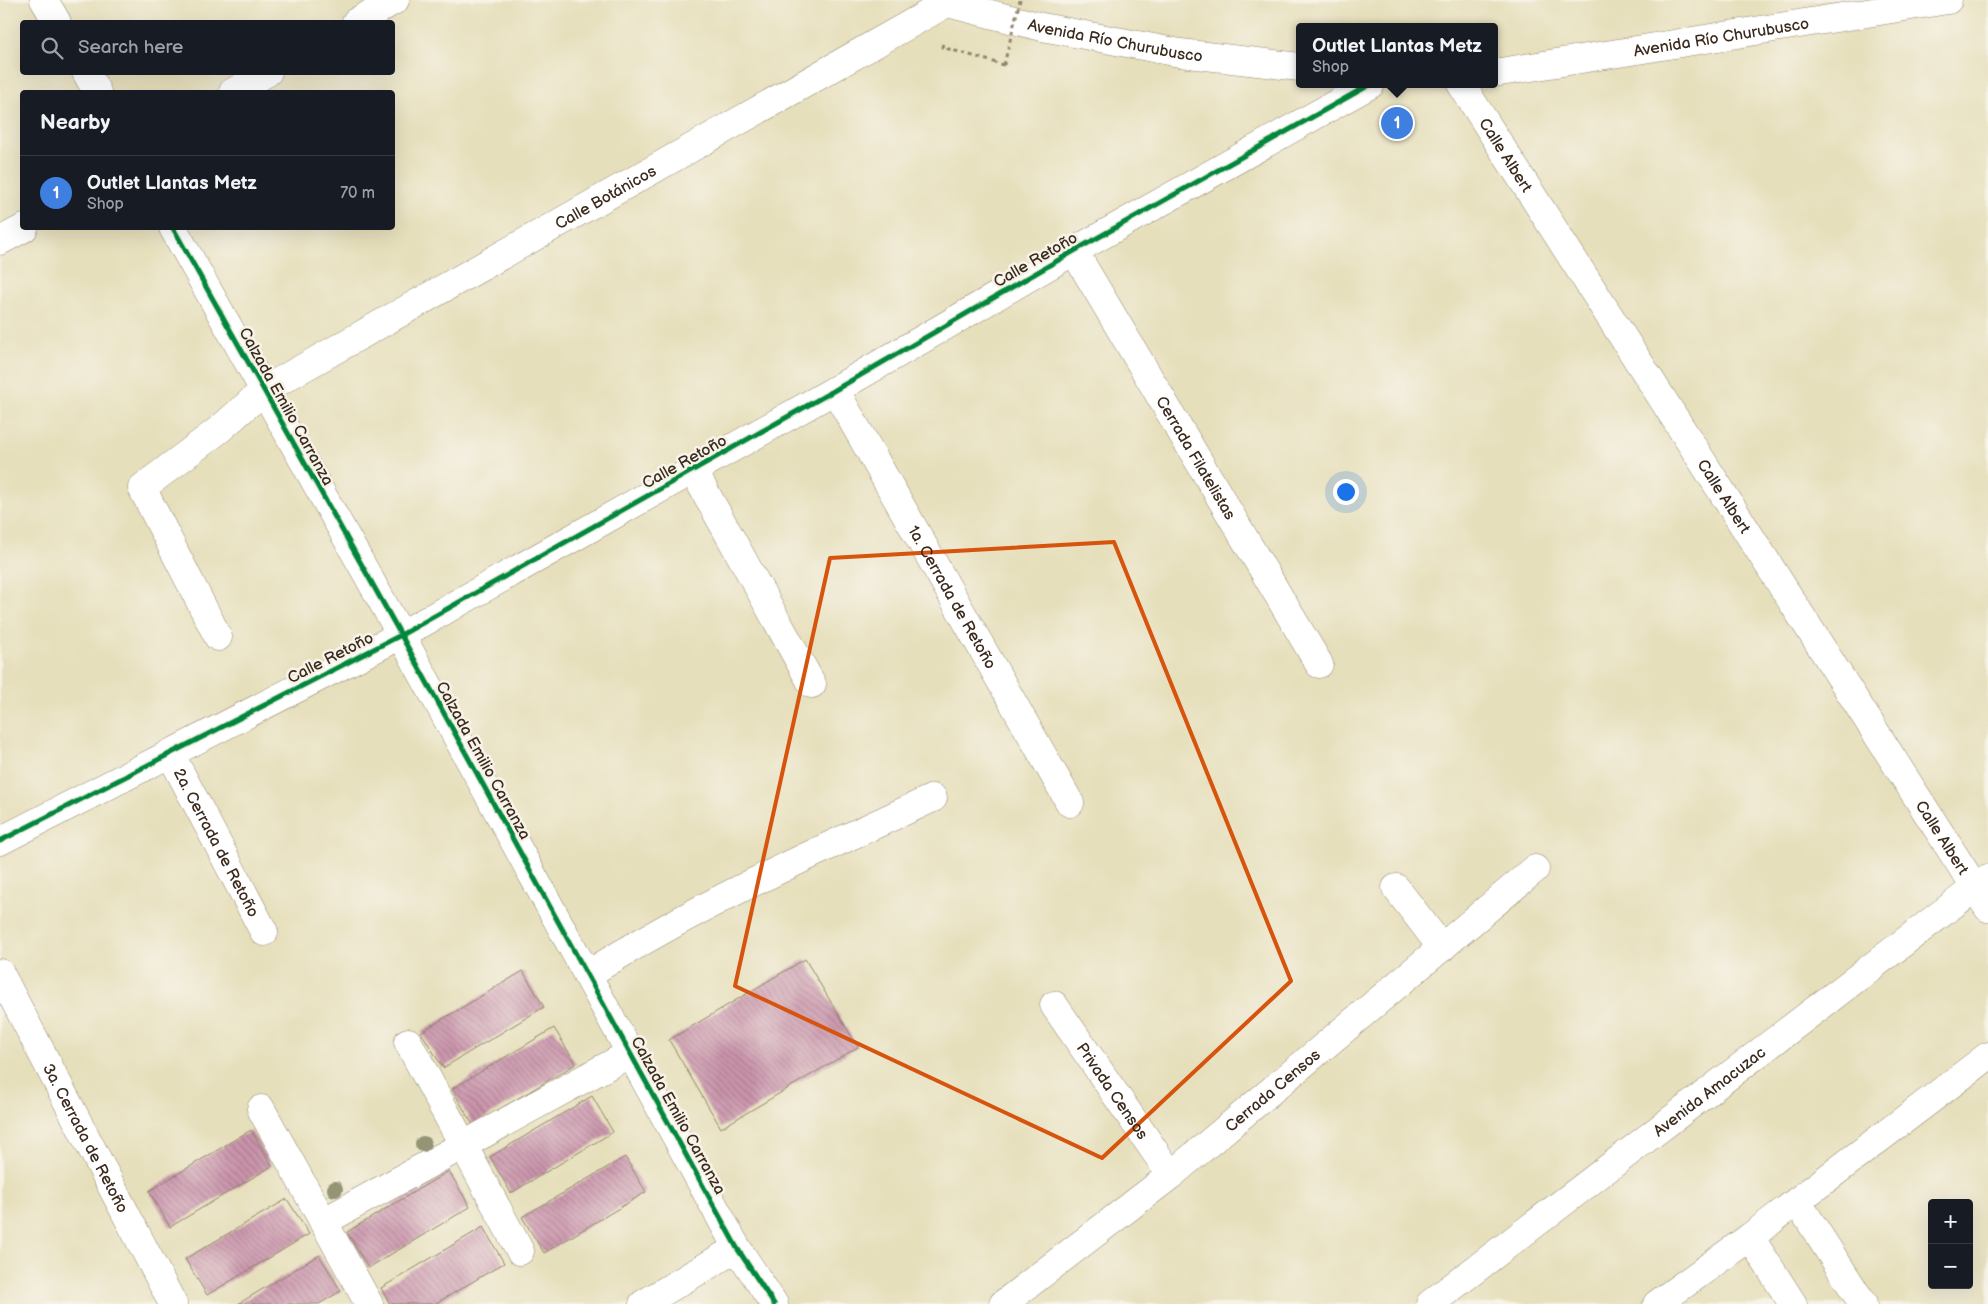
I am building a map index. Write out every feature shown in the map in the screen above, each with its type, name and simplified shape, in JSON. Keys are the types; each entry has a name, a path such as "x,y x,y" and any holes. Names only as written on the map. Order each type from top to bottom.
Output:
{"street":[{"path":"44,0 56,20"},
{"path":"360,20 396,0"},
{"name":"Avenida Río Churubusco","path":"1498,72 1948,0"},
{"name":"Avenida Río Churubusco","path":"941,2 1042,27 1180,53 1296,66"},
{"name":"Calle Botánicos","path":"218,637 142,488 220,429 264,390 941,2"},
{"path":"88,75 96,90"},
{"path":"236,90 263,75"},
{"name":"Calle Retoño","path":"0,841 401,635 836,390 1074,251 1364,88"},
{"name":"Calle Albert","path":"1464,88 1984,892"},
{"path":"0,241 20,230"},
{"name":"Calzada Emilio Carranza","path":"174,230 401,635 737,1248 774,1304"},
{"name":"Cerrada Filatelistas","path":"1074,251 1320,664"},
{"name":"1a. Cerrada de Retoño","path":"836,390 1070,803"},
{"path":"693,470 812,684"},
{"name":"2a. Cerrada de Retoño","path":"170,753 264,932"},
{"path":"587,974 641,940 785,865 933,798"},
{"name":"Cerrada Censos","path":"1003,1304 1171,1175 1535,869"},
{"path":"1396,888 1442,948"},
{"name":"Avenida Amacuzac","path":"1430,1304 1984,892"},
{"name":"3a. Cerrada de Retoño","path":"0,973 173,1304"},
{"name":"Privada Censos","path":"1054,1005 1171,1175"},
{"path":"408,1042 462,1147 520,1251"},
{"path":"323,1222 631,1054"},
{"path":"1671,1300 1797,1200 1988,1056"},
{"path":"261,1109 369,1304"},
{"path":"1797,1200 1863,1304"},
{"path":"1750,1237 1793,1304"},
{"path":"643,1304 737,1248"}],"path":[{"path":"942,47 1004,65 1020,0"}],"highlighted area":[{"path":"1114,542 1291,981 1102,1158 735,986 830,558"}],"building":[{"path":"805,959 858,1047 721,1128 669,1040"},
{"path":"523,971 544,1007 443,1068 421,1032"},
{"path":"554,1028 576,1064 473,1125 452,1089"},
{"path":"592,1096 613,1132 511,1193 490,1157"},
{"path":"251,1130 272,1166 170,1227 149,1191"},
{"path":"625,1157 646,1192 544,1253 522,1217"},
{"path":"449,1171 470,1207 368,1268 347,1232"},
{"path":"287,1199 309,1234 207,1295 185,1259"},
{"path":"483,1227 504,1263 435,1304 390,1304 381,1288"},
{"path":"319,1255 341,1291 319,1304 238,1304"}],"cycle path":[{"path":"0,841 401,635 1364,88"},
{"path":"174,230 401,635 737,1248 774,1304"}],"place":[{"name":"Outlet Llantas Metz","path":"1397,123"}]}
